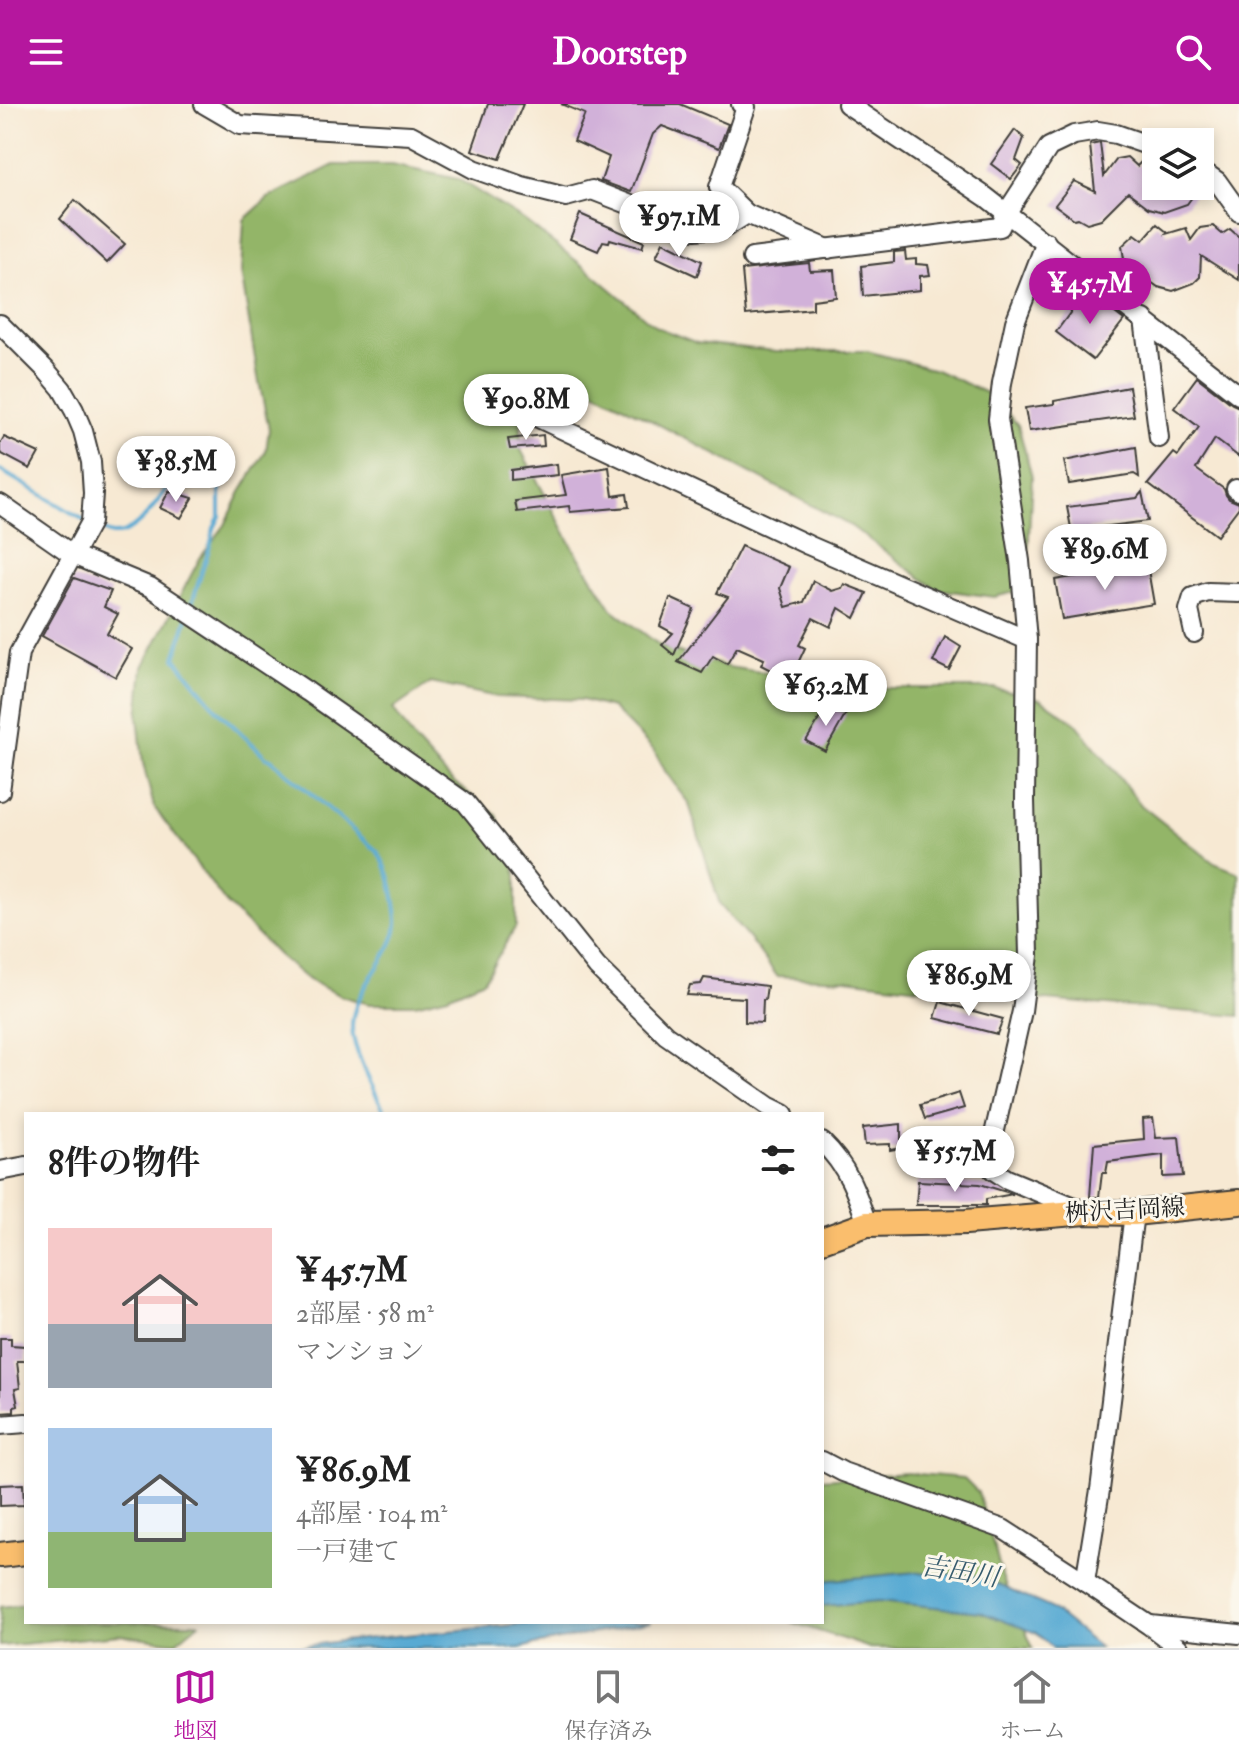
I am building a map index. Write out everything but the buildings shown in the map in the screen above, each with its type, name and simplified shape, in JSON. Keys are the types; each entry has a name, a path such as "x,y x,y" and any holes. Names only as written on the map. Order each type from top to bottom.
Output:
{"main road":[{"name":"桝沢吉岡線","path":"824,1239 867,1224 966,1222 1087,1212 1134,1213 1239,1202"},
{"path":"0,1555 24,1552"}],"street":[{"path":"204,104 240,125 411,135 474,169 522,186 566,197 592,190 695,230 726,227 747,214"},
{"path":"741,104 746,107 719,187 747,214 828,249"},
{"path":"847,104 1007,212 1239,395"},
{"path":"752,258 1000,227 1049,147 1074,135 1098,131 1142,143"},
{"path":"1214,179 1239,212"},
{"path":"1046,242 1015,322 998,419 1020,561 1027,640 1025,800 1029,955 1022,1011 995,1130 991,1163 993,1170 1007,1179 1087,1212"},
{"path":"1144,319 1159,438"},
{"path":"0,324 45,369 74,410 91,462 93,493 88,527 19,653 0,791"},
{"path":"513,406 808,545 1027,640"},
{"path":"0,504 73,555 150,587 308,692 466,803 597,967 666,1035 780,1112"},
{"path":"1194,633 1189,610 1193,597 1208,592 1239,593"},
{"path":"0,646 19,653"},
{"path":"824,1144 837,1156 855,1189 867,1224"},
{"path":"0,1171 24,1166"},
{"path":"1085,1582 1100,1490 1134,1213"},
{"path":"0,1425 24,1423"},
{"path":"824,1462 843,1472 1003,1529 1179,1648"},
{"path":"1149,1625 1239,1634"}],"green space":[{"path":"334,165 392,165 458,179 524,220 656,327 697,343 776,351 867,351 936,370 991,395 1018,425 1032,477 1027,575 1015,592 994,597 936,589 851,526 582,384 540,384 521,409 521,450 574,549 612,609 662,647 728,667 868,688 994,688 1041,699 1076,723 1142,806 1214,863 1239,873 1239,1016 961,993 846,979 777,976 720,905 689,804 653,749 612,708 582,700 497,697 431,683 393,709 415,741 450,779 497,815 516,873 516,926 484,980 448,996 415,1004 369,1004 341,996 308,980 278,955 226,903 154,807 143,763 138,717 143,667 200,558 225,525 266,451 269,429 241,272 244,220 268,198"},
{"path":"907,1473 964,1478 978,1492 1004,1582 1033,1648 870,1648 797,1624 824,1624 824,1479"},
{"path":"24,1604 24,1624 198,1624 176,1642 120,1635 0,1646 0,1607"}],"water":[{"name":"吉田川","path":"916,1572 977,1576 1049,1607 1100,1648 1053,1648 1036,1633 980,1612 879,1601 824,1606 824,1581"},
{"path":"523,1624 641,1624 519,1648 291,1648"}],"waterway":[{"path":"95,526 113,534 133,527 153,508 183,464 204,460 220,490 220,516 191,606"},
{"path":"0,470 84,520"},
{"path":"187,618 175,658 217,710 266,757 377,851 386,867 396,913 395,934 359,1000 352,1028 360,1060 385,1112"}]}
